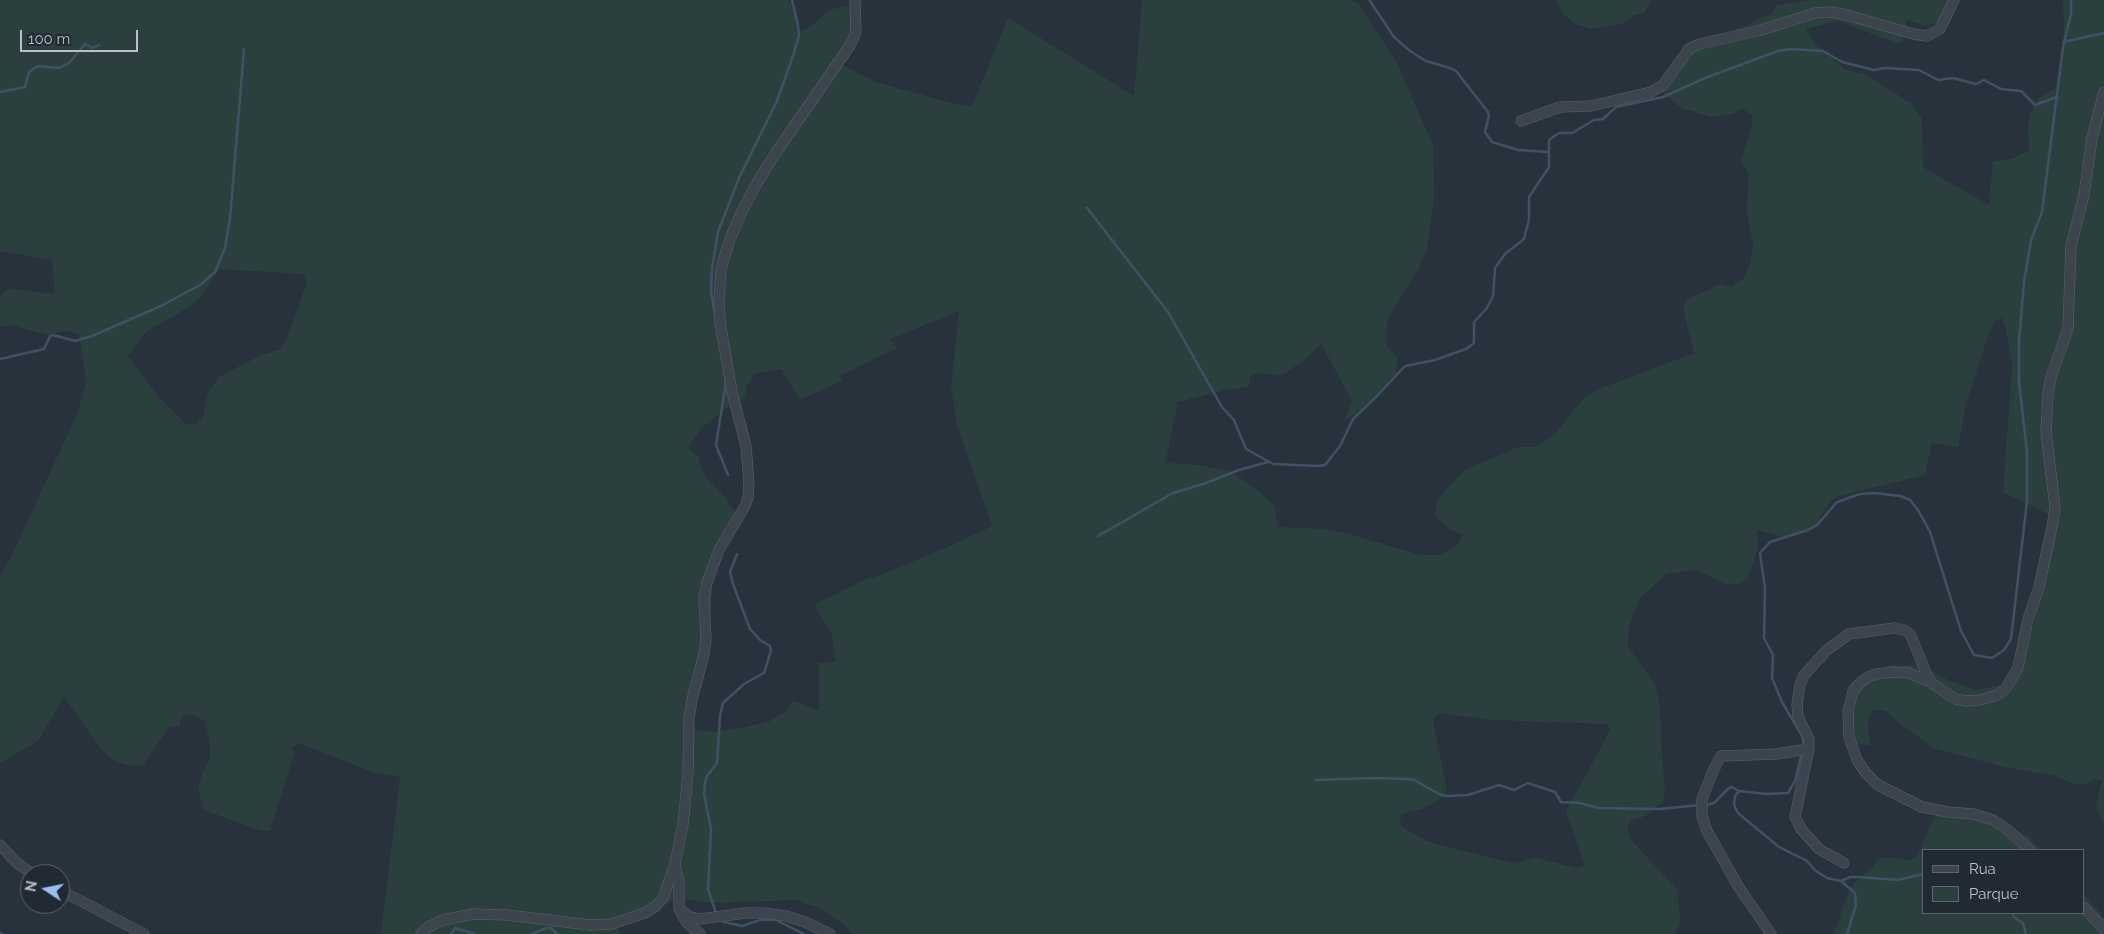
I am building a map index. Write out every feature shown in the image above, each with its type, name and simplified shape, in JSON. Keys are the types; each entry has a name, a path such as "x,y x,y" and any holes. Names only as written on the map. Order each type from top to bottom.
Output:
{"street":[{"path":"421,934 428,927 443,920 473,914 507,914 590,925 612,924 627,921 645,913 656,906 663,898 675,864 686,799 689,719 704,654 704,598 707,583 719,550 745,506 748,497 746,446 732,392 720,322 719,284 721,268 739,218 757,183 851,44 856,32 855,0"},
{"path":"1521,121 1560,107 1591,106 1651,92 1663,85 1689,49 1699,44 1758,31 1815,13 1831,12 1847,15 1913,34 1927,36 1940,29 1954,0"},
{"path":"2029,849 2008,830 1993,820 1974,814 1922,807 1892,793 1872,779 1857,760 1849,737 1848,711 1853,691 1860,682 1877,674 1909,673 1930,682 1955,699 1966,701 1980,700 1997,695 2006,688 2018,668 2028,620 2040,588 2053,522 2054,497 2046,432 2048,394 2068,329 2071,246 2084,195 2094,129 2104,92"},
{"path":"1844,863 1819,848 1801,829 1794,816 1810,748 1807,732 1798,717 1797,706 1800,685 1809,668 1827,650 1849,634 1883,628 1904,630 1910,634 1930,682"},
{"path":"1771,934 1766,923 1738,886 1707,831 1702,816 1702,799 1713,770 1721,756 1776,754 1810,748"},
{"path":"0,845 20,865"},
{"path":"675,864 679,882 679,909 687,923 700,934"},
{"path":"70,895 144,934"},
{"path":"2084,908 2104,929"},
{"path":"679,909 690,917 700,919 746,913 786,916 805,922 830,934"}],"green space":[{"path":"0,0 789,0 798,19 799,33 815,23 829,10 846,6 857,7 857,22 837,62 876,82 955,104 972,106 1008,18 1134,96 1142,0 1351,0 1359,4 1397,63 1433,145 1434,198 1427,249 1417,272 1389,316 1385,337 1388,347 1398,359 1396,373 1380,394 1343,423 1352,401 1321,344 1307,358 1281,376 1257,373 1250,377 1248,387 1226,390 1178,402 1165,463 1200,465 1230,471 1252,486 1275,506 1278,527 1322,529 1349,534 1420,555 1442,555 1458,544 1462,535 1447,528 1435,515 1437,501 1465,470 1518,447 1536,447 1555,434 1583,399 1594,391 1694,353 1683,308 1686,300 1720,284 1732,287 1743,279 1750,264 1753,243 1747,213 1748,172 1741,161 1752,124 1752,115 1743,109 1732,114 1711,117 1681,108 1664,94 1661,86 1683,46 1745,26 1762,17 1771,15 1777,5 1809,0 1955,0 1943,21 1924,26 1907,20 1905,35 1899,44 1838,21 1806,29 1814,43 1846,70 1864,74 1911,103 1922,119 1923,167 1989,205 1993,161 2012,159 2029,150 2028,125 2031,110 2039,98 2057,87 2064,32 2063,0 2104,0 2104,826 2096,806 2102,780 2095,779 2084,785 2074,784 2056,776 2009,768 1935,749 1884,710 1874,710 1869,717 1868,729 1871,745 1856,744 1853,735 1851,719 1856,694 1874,672 1894,665 1922,666 1948,680 1976,690 2006,684 2024,664 2059,515 2048,514 2003,492 2012,366 2006,329 2002,317 1994,322 1988,336 1966,404 1958,447 1932,443 1925,475 1835,497 1825,509 1814,528 1783,537 1757,530 1758,549 1748,578 1738,584 1727,584 1695,570 1666,574 1639,599 1629,627 1628,647 1655,684 1660,706 1665,792 1663,802 1645,816 1630,821 1627,828 1631,840 1677,889 1681,922 1675,934 852,934 844,925 822,909 797,900 715,903 685,899 671,901 641,918 616,926 621,934 381,934 400,777 375,773 298,743 292,750 295,751 270,831 261,831 204,810 198,789 203,771 210,759 210,743 205,721 196,716 186,714 181,718 180,727 170,726 143,765 130,766 116,762 101,749 64,697 38,741 0,763 0,574 9,561 77,414 86,383 80,337 73,332 63,331 47,335 11,325 0,327 0,298 6,290 55,294 52,260 0,251","holes":["219,269 303,274 307,282 285,343 279,350 261,355 219,377 208,392 203,416 196,424 186,424 158,396 128,356 147,331 198,300","959,311 951,387 957,425 992,526 943,549 873,578 872,576 817,603 815,606 832,635 835,662 819,663 819,710 793,701 786,711 770,721 714,732 687,729 710,633 713,569 737,515 727,500 706,477 701,468 699,457 688,448 701,429 721,412 745,397 747,385 756,373 781,369 800,400 842,381 840,376 897,348 890,339","1440,713 1492,720 1607,724 1610,728 1606,738 1566,811 1585,866 1577,868 1533,857 1517,864 1440,845 1425,840 1401,826 1400,817 1407,812 1422,809 1437,801 1447,791 1433,722"]},
{"path":"1556,0 1652,0 1644,13 1634,16 1624,23 1591,29 1575,24 1563,14"},
{"path":"1940,807 1993,820 2028,836 2041,849 1922,849 1922,914 2084,914 2084,894 2104,918 2104,934 1834,934 1850,887 1872,868 1877,860 1884,857 1908,860 1914,858 1920,851"}],"waterway":[{"path":"715,315 711,292 712,268 718,232 739,178 777,101 792,59 799,36 792,0"},
{"path":"1804,745 1802,736 1782,702 1772,678 1773,655 1764,638 1765,588 1760,553 1770,542 1808,530 1817,525 1837,502 1860,494 1874,493 1900,496 1910,500 1930,532 1961,631 1974,655 1992,658 2004,650 2011,639 2027,501 2027,452 2019,382 2019,342 2024,282 2031,240 2042,212 2063,47 2071,14 2071,0"},
{"path":"1370,1 1394,37 1410,51 1426,61 1456,71 1488,112 1489,116 1485,132 1492,142 1518,150 1548,152"},
{"path":"2063,42 2104,33"},
{"path":"0,92 25,87 29,72 38,66 59,68 69,63 85,44 93,48 99,45"},
{"path":"0,359 44,349 50,336 53,335 75,341 92,336 161,306 200,285 215,272 225,248 230,219 244,49"},
{"path":"1087,208 1168,312 1222,407 1234,420 1246,449 1273,464 1318,466 1325,465 1340,446 1353,419 1405,366 1435,360 1466,349 1474,343 1474,322 1487,308 1493,296 1495,268 1505,254 1524,239 1529,219 1529,197 1549,167 1549,140 1559,133 1572,133 1594,120 1603,119 1616,107 1663,97 1705,78 1778,51 1790,49 1823,51 1842,62 1874,70 1885,68 1919,70 1938,80 1953,78 1976,84 1984,80 2001,89 2021,91 2035,105 2057,97"},
{"path":"726,382 716,445 728,475"},
{"path":"1098,536 1173,493 1268,462"},
{"path":"716,913 708,889 711,829 704,794 705,782 707,776 717,763 720,716 723,703 744,684 764,673 771,651 770,646 760,640 750,629 733,584 730,572 737,554"},
{"path":"1739,791 1767,794 1788,793 1795,781 1802,752"},
{"path":"1316,780 1408,779 1447,796 1468,795 1499,785 1514,790 1528,783 1555,792 1561,802 1580,803 1598,808 1659,809 1700,805"},
{"path":"1706,805 1714,803 1729,788 1732,787 1739,791"},
{"path":"1739,791 1735,796 1734,805 1738,813 1779,847 1807,861 1816,871 1827,878 1841,881 1855,893 1856,905 1847,934"},
{"path":"1841,881 1850,877 1898,880 1922,874"},
{"path":"2013,914 2023,923 2026,934"},
{"path":"724,922 742,926 760,920 776,920 804,934"},
{"path":"451,934 455,928 474,934"},
{"path":"531,934 547,928 551,928 557,934"}]}
